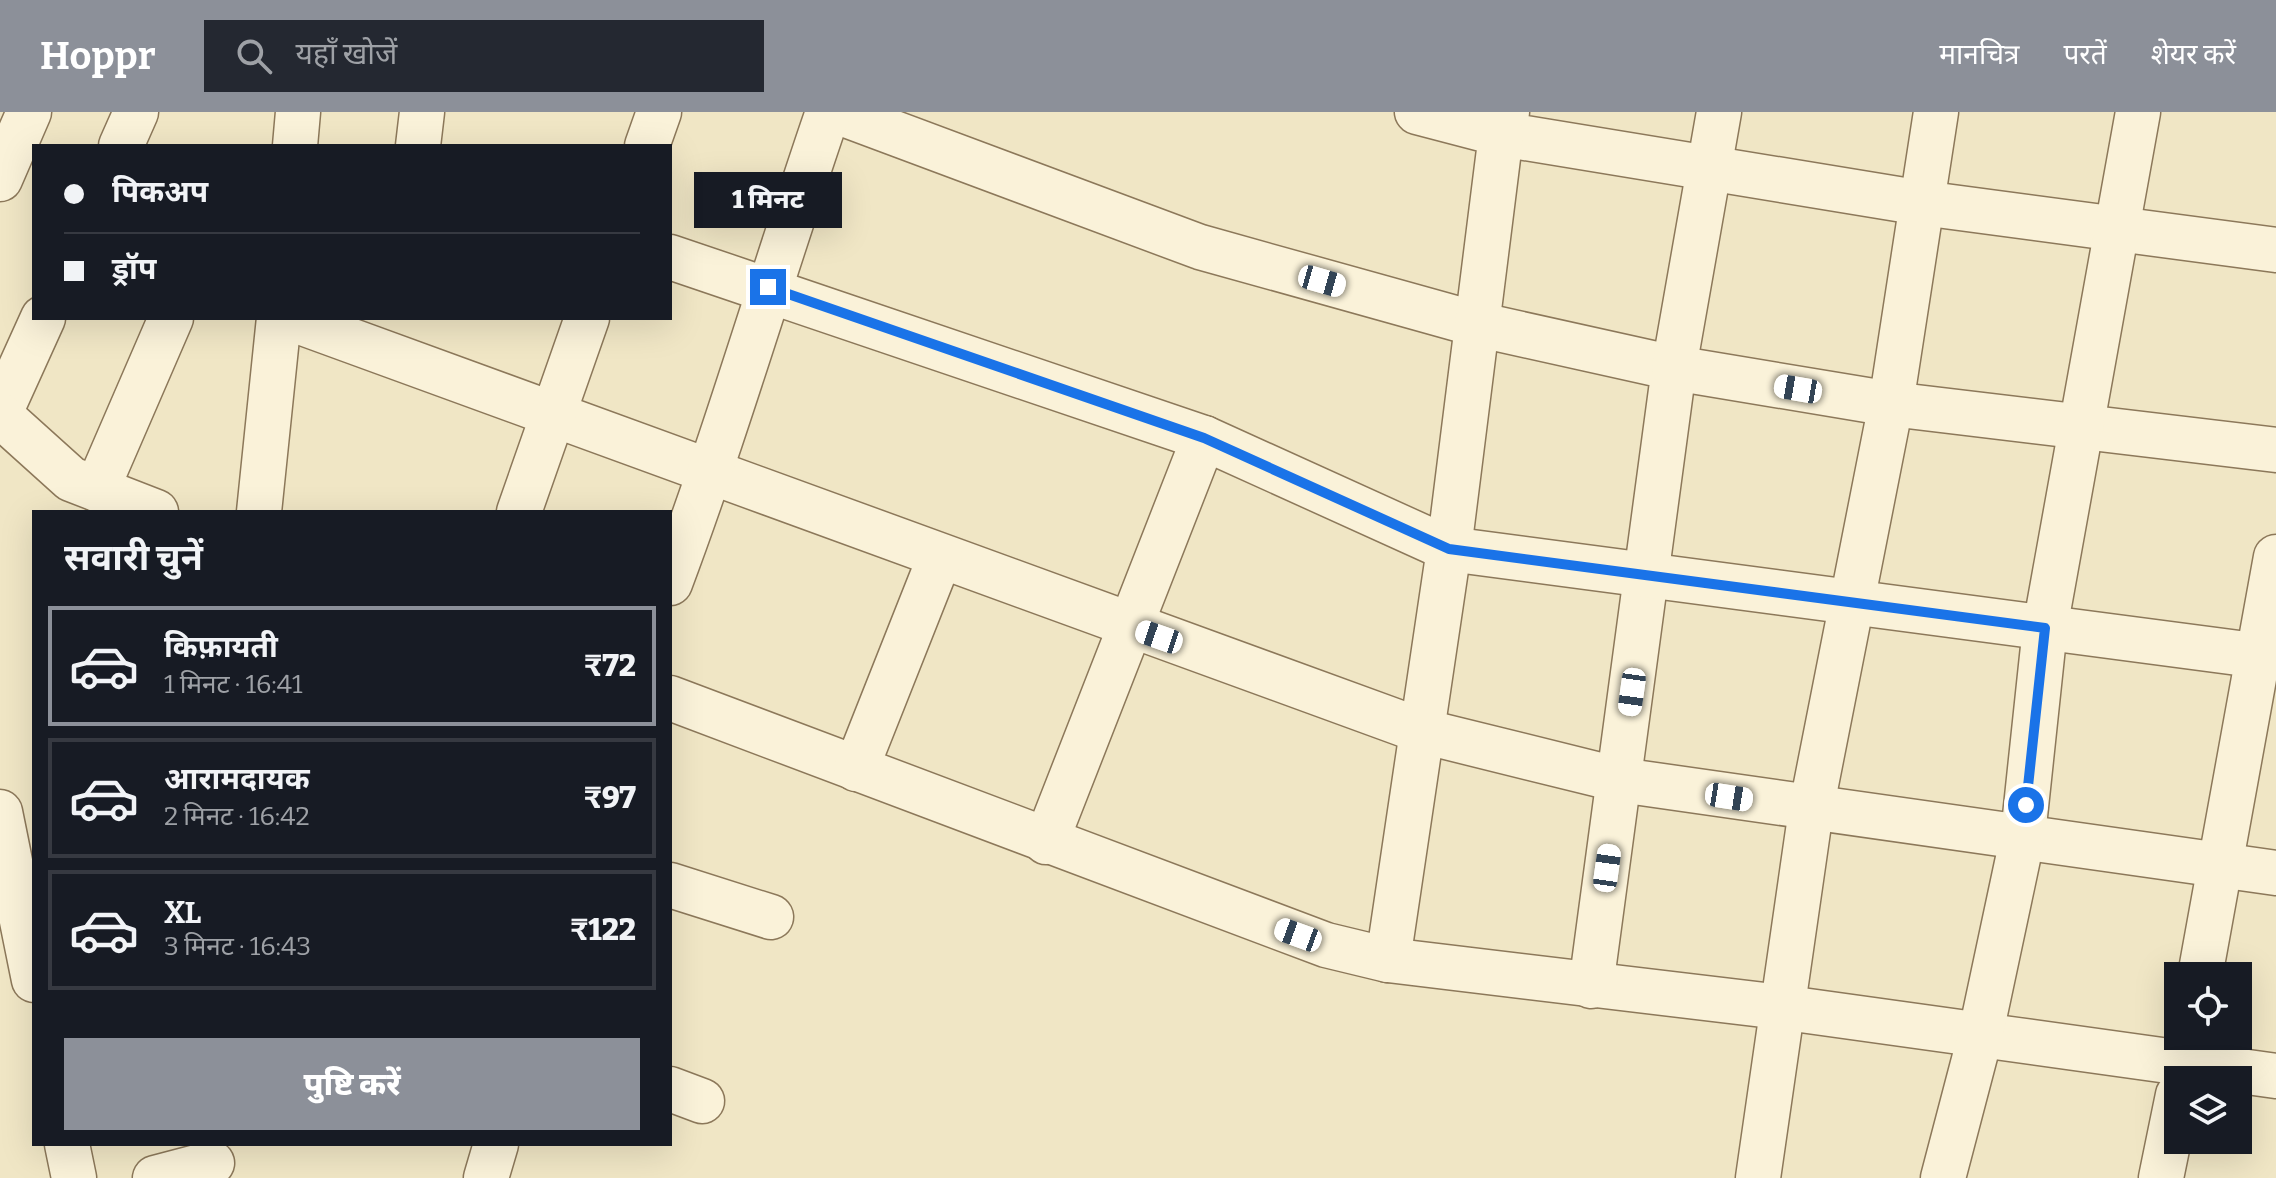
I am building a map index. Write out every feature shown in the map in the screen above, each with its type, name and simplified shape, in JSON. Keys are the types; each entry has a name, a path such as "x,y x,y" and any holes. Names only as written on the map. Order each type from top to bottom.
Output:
{"street":[{"path":"0,179 29,112"},
{"path":"122,144 136,112"},
{"path":"295,144 298,112"},
{"path":"418,144 422,112"},
{"path":"648,144 659,112"},
{"path":"672,578 712,472 768,287 828,112"},
{"path":"838,112 1200,247 1476,324 1674,368 1891,404 2276,450"},
{"path":"1417,112 1504,123 1709,170 1922,203 2276,250"},
{"path":"1591,986 1674,368 1719,112"},
{"path":"1758,1178 1780,1007 1811,810 1891,404 1936,112"},
{"path":"1943,1178 1980,1037 2023,835 2045,628 2138,112"},
{"path":"1388,960 1449,549 1504,123"},
{"path":"672,258 768,287 1204,438 1449,549 2267,657"},
{"path":"42,320 6,431 84,493 148,510"},
{"path":"84,493 170,320"},
{"path":"259,510 279,320"},
{"path":"294,320 1129,627 1422,731 1620,780 1811,810 2023,835 2276,873"},
{"path":"520,510 586,320"},
{"path":"1046,842 1204,438"},
{"path":"856,769 940,557"},
{"path":"2203,962 2267,657 2276,557"},
{"path":"672,699 1326,945 1388,960 1780,1007 2164,1066"},
{"path":"0,812 32,970"},
{"path":"672,886 771,917"},
{"path":"2252,1074 2276,1076"},
{"path":"67,1146 74,1178"},
{"path":"486,1178 495,1146"},
{"path":"2161,1178 2166,1154"},
{"path":"155,1178 212,1162"}],"route":[{"path":"768,287 1204,438 1449,549 2045,628 2026,805"}]}
